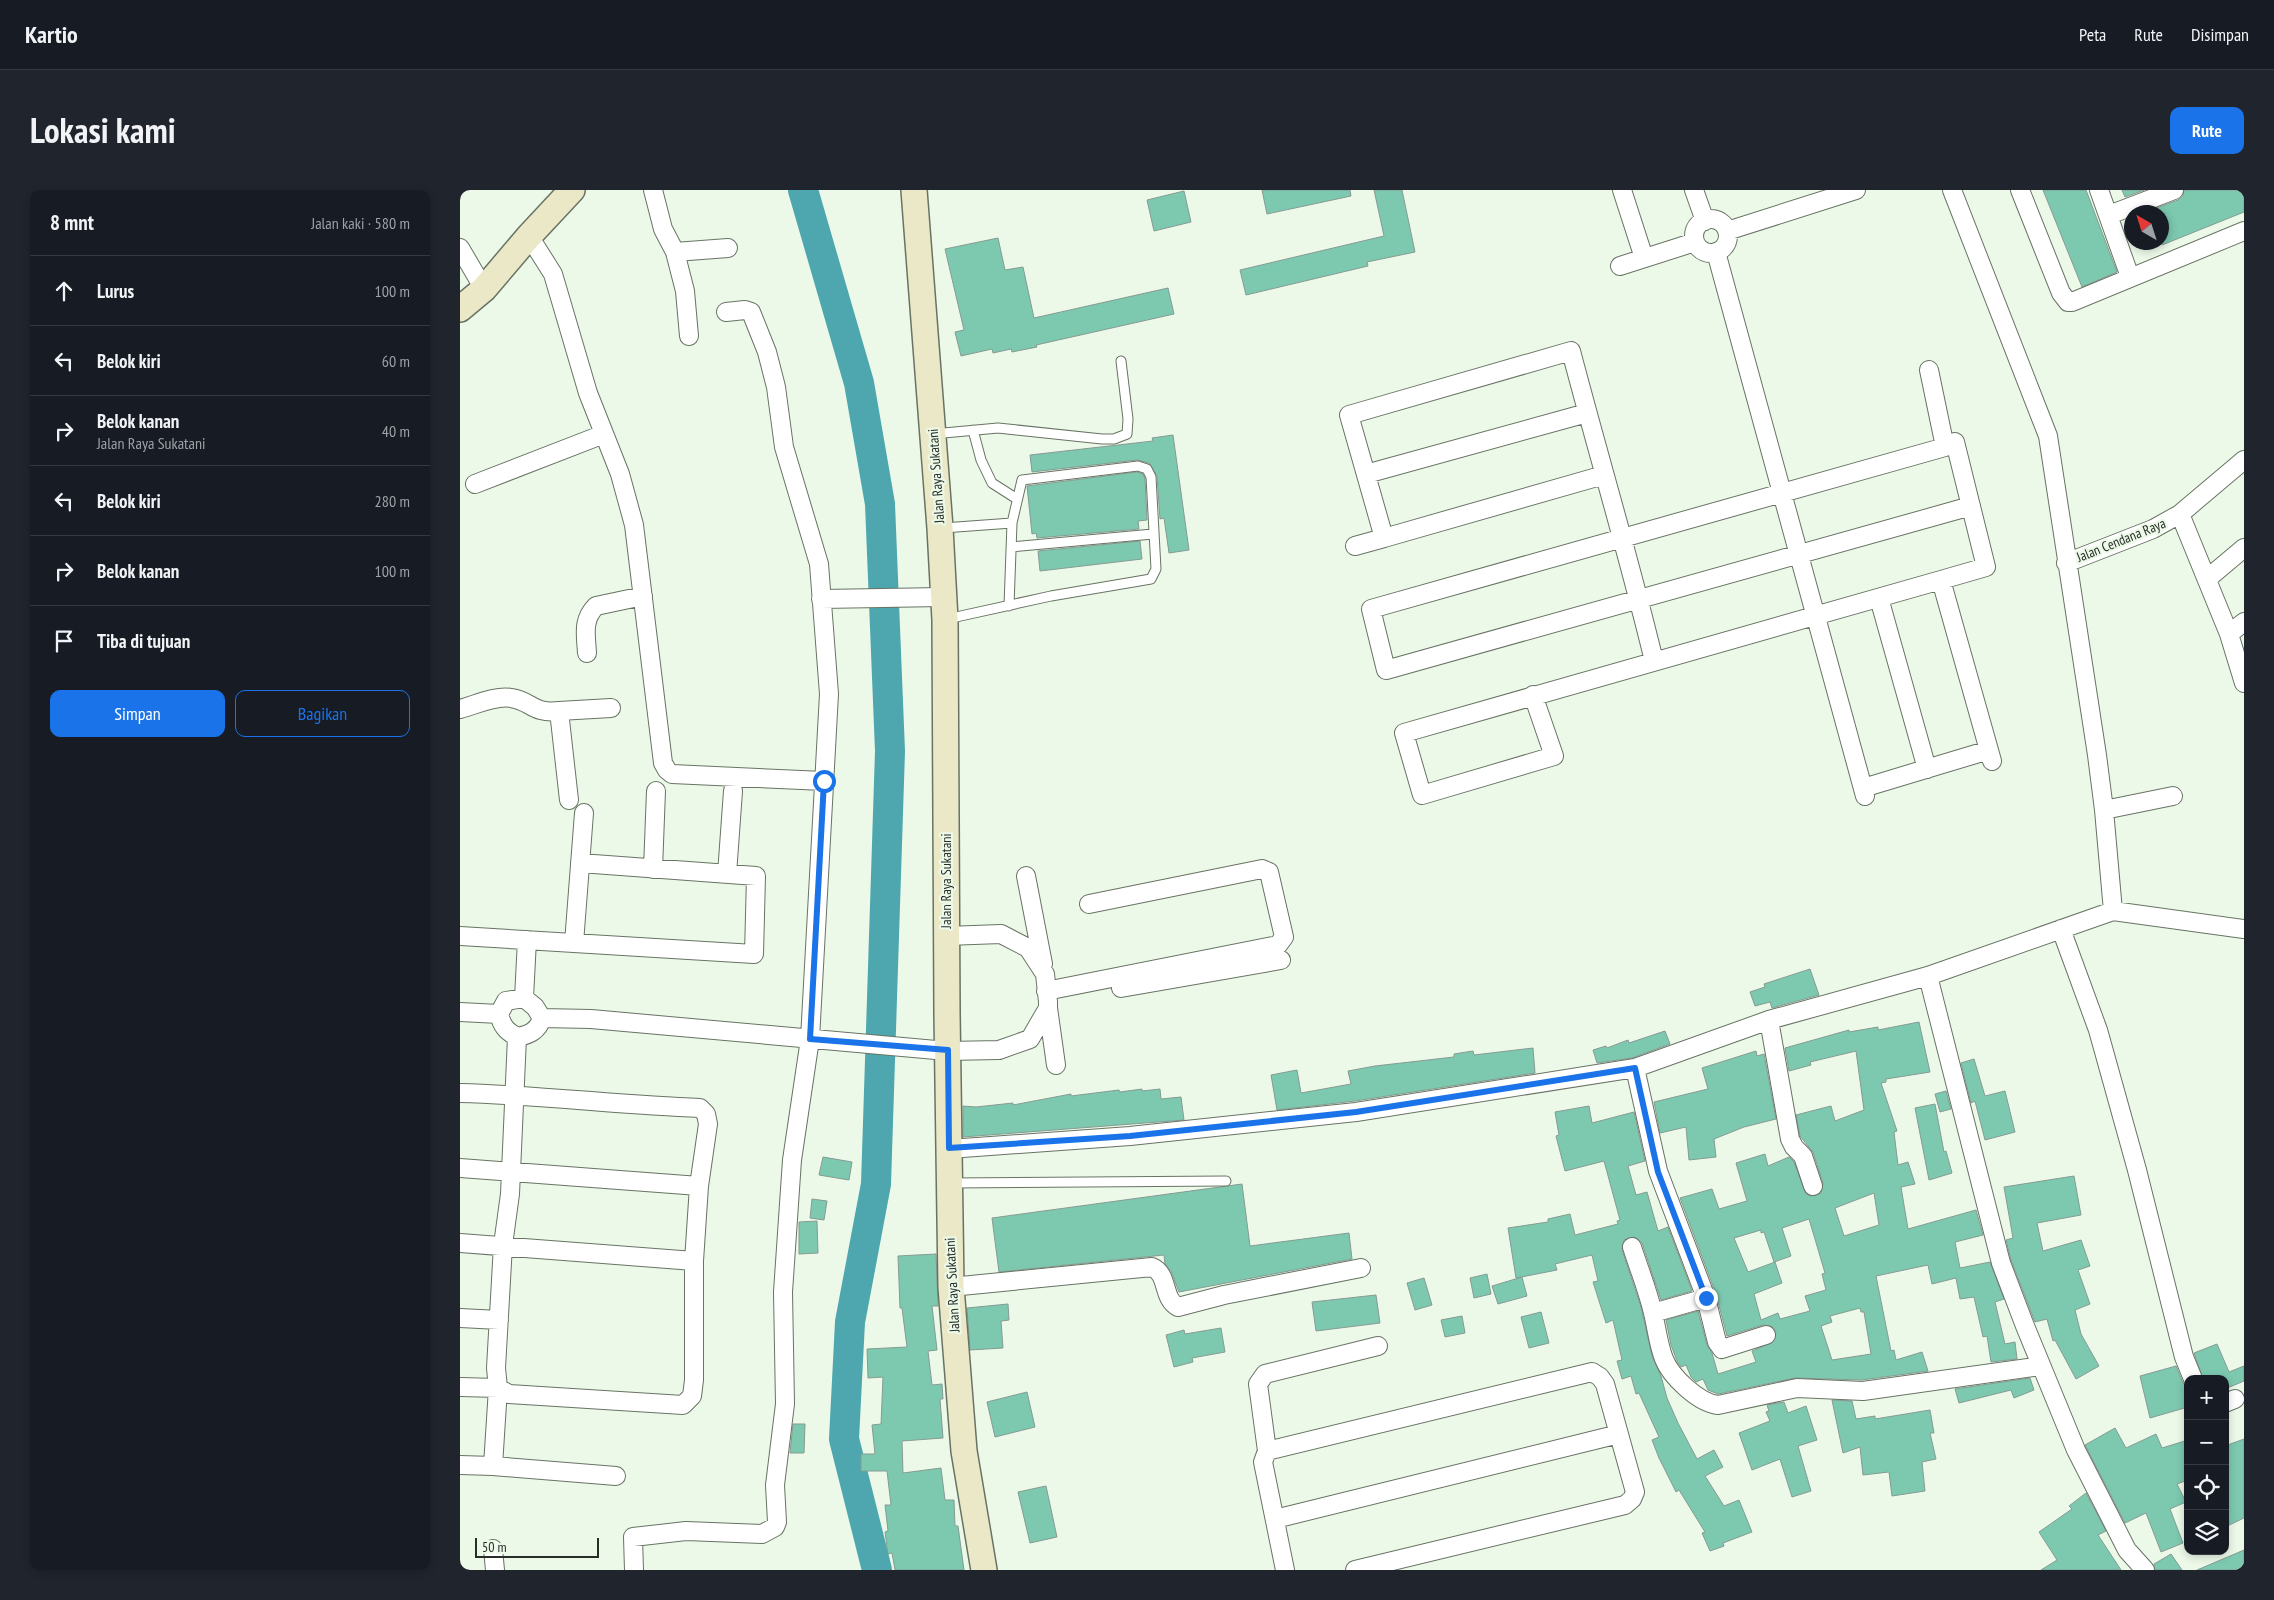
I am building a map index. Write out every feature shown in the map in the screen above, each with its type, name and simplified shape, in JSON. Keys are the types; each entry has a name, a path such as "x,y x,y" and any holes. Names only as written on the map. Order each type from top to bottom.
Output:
{"main road":[{"path":"460,309 484,289 529,236 572,190"},
{"name":"Jalan Raya Sukatani","path":"914,190 940,528 944,608 950,1287 964,1451 984,1570"}],"street":[{"path":"653,190 663,229 675,252 685,291 689,336"},
{"path":"1622,190 1644,258"},
{"path":"1694,190 1705,221"},
{"path":"1727,231 1856,190"},
{"path":"1952,190 2048,436 2104,810 2112,911"},
{"path":"2020,190 2061,293 2068,302 2244,231"},
{"path":"2099,190 2130,276"},
{"path":"2109,215 2174,190"},
{"path":"1716,220 1722,223 1727,231 1728,241 1725,247 1716,252 1707,253 1701,250 1695,242 1694,232 1697,226 1705,221 1716,220"},
{"path":"529,236 552,274 588,393 620,474 634,525 663,763 666,770 672,774 824,781"},
{"path":"1620,266 1695,242"},
{"path":"460,248 484,289"},
{"path":"675,252 728,248"},
{"path":"1716,252 1864,792 1927,769 1990,756 1941,580"},
{"path":"634,1570 633,1537 686,1532 762,1534 775,1527 775,1485 785,1404 783,1292 792,1160 810,1039 829,694 819,564 784,447 776,387 767,352 751,312 745,310 726,312"},
{"path":"1384,538 1349,415 1571,351 1639,599 1654,661"},
{"path":"1929,370 1944,447"},
{"path":"1366,474 1587,413"},
{"path":"475,484 604,434"},
{"path":"1533,695 1554,756 1422,795 1404,733 1533,695 1986,567 1971,506 1954,442 1944,447 1621,539 1371,608 1386,670 1971,506"},
{"name":"Jalan Cendana Raya","path":"2066,562 2153,529 2180,514 2244,460"},
{"path":"1355,546 1604,475"},
{"path":"2180,514 2229,634 2244,683"},
{"path":"2207,579 2244,548"},
{"path":"587,653 585,625 591,610 596,606 643,596"},
{"path":"821,599 853,600 916,596 944,608"},
{"path":"1879,598 1927,769"},
{"path":"2229,634 2244,622"},
{"path":"460,709 505,697 519,700 537,710 546,712 611,708"},
{"path":"560,711 569,800"},
{"path":"653,869 656,791"},
{"path":"727,874 733,791"},
{"path":"2104,810 2173,796"},
{"path":"574,943 584,813"},
{"path":"460,936 754,954 756,876 580,863"},
{"path":"1047,994 1278,945 1284,937 1269,872 1262,869 1089,904"},
{"path":"1026,876 1047,994 1056,1065"},
{"path":"949,1148 1130,1136 1356,1112 1635,1068 1769,1020 1928,976 2112,911 2244,929"},
{"path":"2061,929 2098,1030 2137,1170 2184,1357 2191,1375"},
{"path":"542,1018 591,1019 948,1050 999,1050 1030,1039 1047,994 1028,948 1001,934 946,936"},
{"path":"524,998 526,940"},
{"path":"1047,994 1281,960"},
{"path":"1928,976 2002,1263 2076,1450 2127,1550 2145,1570"},
{"path":"524,998 535,1006 542,1018 539,1026 529,1035 517,1037 507,1032 499,1014 506,1001 524,998"},
{"path":"460,1012 499,1014"},
{"path":"1769,1020 1790,1138 1794,1147 1803,1156 1813,1186"},
{"path":"493,1466 498,1388 496,1368 503,1245 510,1194 517,1037"},
{"path":"1635,1068 1658,1172 1706,1298 1717,1342 1722,1349 1766,1335"},
{"path":"460,1093 514,1095 652,1107 700,1108 706,1114 708,1124 699,1186 694,1260 694,1380 692,1396 683,1405 508,1394 498,1388 460,1387"},
{"path":"460,1168 699,1186"},
{"path":"460,1243 694,1260"},
{"path":"1632,1247 1653,1313 1656,1333 1665,1361 1683,1385 1704,1402 1718,1405 1797,1388 1863,1391 2042,1366"},
{"path":"950,1287 1152,1267 1160,1272 1171,1302 1178,1307 1224,1295 1361,1268"},
{"path":"1653,1313 1706,1298"},
{"path":"460,1318 499,1320"},
{"path":"1286,1570 1263,1462 1267,1451 1258,1384 1265,1374 1378,1346"},
{"path":"1267,1451 1592,1372 1600,1377 1605,1384 1635,1492 1632,1499 1625,1504 1355,1570"},
{"path":"1275,1519 1619,1434"},
{"path":"460,1465 616,1476"},
{"path":"493,1549 495,1570"}],"lane":[{"path":"933,434 998,428 1102,439 1114,439 1127,434 1128,419 1121,361"},
{"path":"973,430 981,460 992,483 1017,499"},
{"path":"944,608 1010,606 1151,579 1156,569 1150,474 1141,466 1024,478 1020,482 1012,523 1010,606"},
{"path":"940,528 1012,523"},
{"path":"1011,547 1153,534"},
{"path":"948,1183 1226,1181"}],"building":[{"path":"1262,190 1350,190 1351,196 1267,214"},
{"path":"1374,190 1402,190 1415,252 1367,262 1368,266 1246,295 1240,270 1384,236"},
{"path":"2043,190 2086,190 2117,272 2082,287"},
{"path":"2122,190 2144,190 2125,197"},
{"path":"2184,190 2244,190 2244,212 2169,242 2169,205 2164,205 2183,196"},
{"path":"1184,191 1191,222 1154,231 1147,200"},
{"path":"998,238 1005,270 1023,267 1034,318 1168,288 1174,314 1012,352 1011,349 993,353 992,349 961,356 955,332 964,330 945,249"},
{"path":"1173,435 1189,550 1169,553 1164,518 1160,519 1157,476 1149,463 1137,460 1032,472 1030,455 1153,441 1152,438"},
{"path":"1137,472 1143,474 1145,479 1147,520 1138,521 1139,529 1037,538 1036,533 1032,534 1027,486"},
{"path":"1140,541 1142,559 1040,571 1038,551"},
{"path":"1810,969 1819,995 1772,1008 1770,1002 1755,1006 1750,992 1765,987 1764,984"},
{"path":"1919,1022 1930,1072 1886,1079 1886,1082 1881,1083 1897,1131 1894,1132 1898,1165 1908,1162 1915,1184 1901,1187 1908,1229 1976,1210 1983,1235 1955,1242 1960,1268 1990,1262 2004,1299 1995,1302 2005,1344 2015,1342 2017,1359 1991,1362 1987,1336 1983,1337 1974,1297 1960,1299 1956,1278 1932,1284 1928,1265 1876,1276 1891,1351 1894,1350 1896,1360 1922,1352 1928,1371 1862,1380 1795,1378 1718,1394 1708,1390 1703,1379 1696,1382 1691,1377 1686,1365 1681,1367 1677,1361 1671,1345 1666,1320 1698,1311 1707,1345 1712,1353 1718,1374 1756,1362 1752,1351 1773,1342 1776,1332 1773,1327 1763,1325 1727,1336 1716,1294 1680,1198 1712,1189 1719,1209 1747,1201 1736,1163 1765,1154 1768,1166 1789,1157 1794,1162 1806,1194 1811,1196 1821,1193 1823,1183 1813,1152 1800,1136 1796,1115 1831,1106 1835,1121 1864,1110 1856,1051 1810,1062 1811,1065 1789,1071 1785,1048 1849,1030 1849,1032 1878,1027 1878,1030","holes":["1874,1193 1879,1225 1844,1236 1835,1208","1809,1219 1825,1273 1822,1274 1826,1290 1805,1296 1810,1311 1780,1319 1778,1313 1761,1320 1754,1294 1782,1283 1775,1262 1748,1272 1734,1238 1761,1230 1761,1233 1764,1232 1774,1262 1791,1256 1782,1228","1860,1308 1861,1312 1864,1312 1871,1354 1832,1360 1821,1326 1832,1322 1830,1316"]},
{"path":"1665,1031 1670,1044 1632,1058 1597,1063 1593,1050 1606,1046 1607,1048 1628,1040 1629,1043"},
{"path":"1533,1048 1535,1073 1355,1101 1277,1110 1271,1075 1297,1070 1301,1093 1351,1084 1348,1071 1454,1057 1454,1054 1473,1051 1474,1055"},
{"path":"1756,1051 1757,1056 1764,1054 1776,1119 1744,1127 1714,1139 1716,1157 1689,1160 1686,1127 1660,1133 1654,1102 1708,1089 1702,1068"},
{"path":"1974,1059 1985,1096 2005,1091 2015,1132 1985,1140 1975,1101 1971,1103 1961,1063"},
{"path":"1142,1089 1142,1091 1160,1089 1161,1099 1181,1097 1184,1120 963,1137 963,1106 976,1107 1013,1103 1013,1105 1071,1094 1071,1096"},
{"path":"1946,1091 1951,1109 1940,1112 1935,1094"},
{"path":"1935,1104 1944,1152 1946,1151 1952,1173 1929,1180 1915,1108"},
{"path":"1589,1106 1592,1123 1634,1112 1645,1161 1628,1166 1636,1195 1647,1192 1658,1231 1668,1227 1692,1291 1661,1300 1642,1243 1634,1237 1624,1240 1622,1250 1641,1307 1652,1356 1661,1376 1667,1398 1697,1459 1714,1450 1723,1467 1705,1476 1724,1506 1739,1500 1752,1532 1723,1543 1724,1546 1710,1551 1702,1533 1705,1532 1679,1490 1676,1492 1659,1458 1652,1440 1659,1437 1639,1393 1636,1394 1631,1376 1622,1379 1617,1361 1622,1360 1613,1320 1606,1323 1593,1282 1598,1281 1592,1255 1555,1264 1557,1270 1516,1278 1508,1228 1548,1222 1548,1219 1570,1214 1575,1235 1618,1224 1617,1221 1620,1220 1604,1161 1565,1171 1556,1136 1559,1135 1555,1112"},
{"path":"823,1157 852,1162 849,1180 819,1175"},
{"path":"2074,1176 2081,1215 2037,1223 2043,1251 2081,1240 2090,1266 2078,1270 2090,1304 2075,1310 2081,1334 2099,1366 2076,1379 2055,1340 2053,1341 2047,1319 2035,1322 2011,1260 2006,1240 2013,1238 2004,1187"},
{"path":"1242,1184 1250,1246 1349,1233 1352,1259 1179,1292 1171,1271 1165,1264 1164,1255 999,1272 992,1218"},
{"path":"812,1199 827,1201 824,1220 810,1218"},
{"path":"817,1221 818,1253 799,1254 799,1222"},
{"path":"936,1254 938,1306 932,1306 937,1350 928,1351 932,1385 942,1384 943,1399 940,1399 943,1438 902,1441 903,1473 941,1468 945,1500 954,1500 955,1526 958,1526 964,1570 895,1570 892,1553 888,1554 885,1532 888,1531 885,1505 891,1505 887,1471 861,1471 861,1454 875,1454 872,1425 881,1424 883,1377 868,1378 867,1349 907,1347 902,1308 900,1308 898,1256"},
{"path":"1487,1274 1491,1294 1474,1298 1470,1278"},
{"path":"1522,1277 1527,1296 1498,1304 1492,1286"},
{"path":"1424,1278 1432,1305 1415,1310 1407,1283"},
{"path":"1376,1295 1380,1323 1316,1331 1312,1302"},
{"path":"1008,1304 1009,1320 1001,1321 1003,1348 970,1350 967,1308"},
{"path":"1541,1312 1549,1343 1529,1348 1521,1317"},
{"path":"1462,1316 1465,1333 1445,1337 1441,1320"},
{"path":"1221,1328 1225,1352 1192,1358 1193,1362 1174,1367 1166,1335 1184,1330 1185,1334"},
{"path":"2217,1344 2229,1372 2244,1366 2244,1381 2229,1387 2229,1375 2202,1375 2194,1353"},
{"path":"2176,1366 2184,1384 2184,1408 2150,1418 2140,1376"},
{"path":"2030,1378 2034,1390 2014,1398 2011,1390 1959,1403 1955,1389"},
{"path":"1027,1392 1035,1427 995,1437 987,1402"},
{"path":"1832,1400 1852,1401 1856,1419 1875,1416 1875,1419 1930,1410 1934,1433 1930,1433 1936,1459 1922,1462 1925,1491 1892,1496 1889,1472 1863,1475 1860,1447 1843,1453"},
{"path":"1784,1402 1788,1413 1806,1406 1817,1440 1798,1446 1811,1491 1792,1497 1780,1459 1752,1470 1739,1433 1770,1421 1766,1412 1769,1411 1767,1405"},
{"path":"793,1424 805,1424 804,1453 790,1453"},
{"path":"2115,1428 2126,1448 2156,1434 2162,1448 2184,1441 2184,1481 2177,1484 2184,1498 2184,1503 2170,1509 2183,1543 2161,1552 2146,1513 2125,1523 2085,1445"},
{"path":"2244,1439 2244,1518 2229,1525 2229,1465 2229,1445"},
{"path":"1046,1486 1057,1537 1030,1543 1018,1492"},
{"path":"2086,1493 2106,1531 2098,1535 2121,1570 2041,1570 2057,1560 2039,1532 2072,1509 2069,1506"},
{"path":"2244,1550 2244,1570 2197,1570"},
{"path":"2171,1554 2182,1570 2155,1570 2154,1564"}],"waterway":[{"path":"803,190 859,383 880,504 890,751 876,1184 850,1322 844,1439 877,1570"}],"route":[{"path":"824,781 810,1039 948,1050 949,1148 1130,1136 1356,1112 1602,1075 1635,1068 1658,1172 1706,1298"}]}
